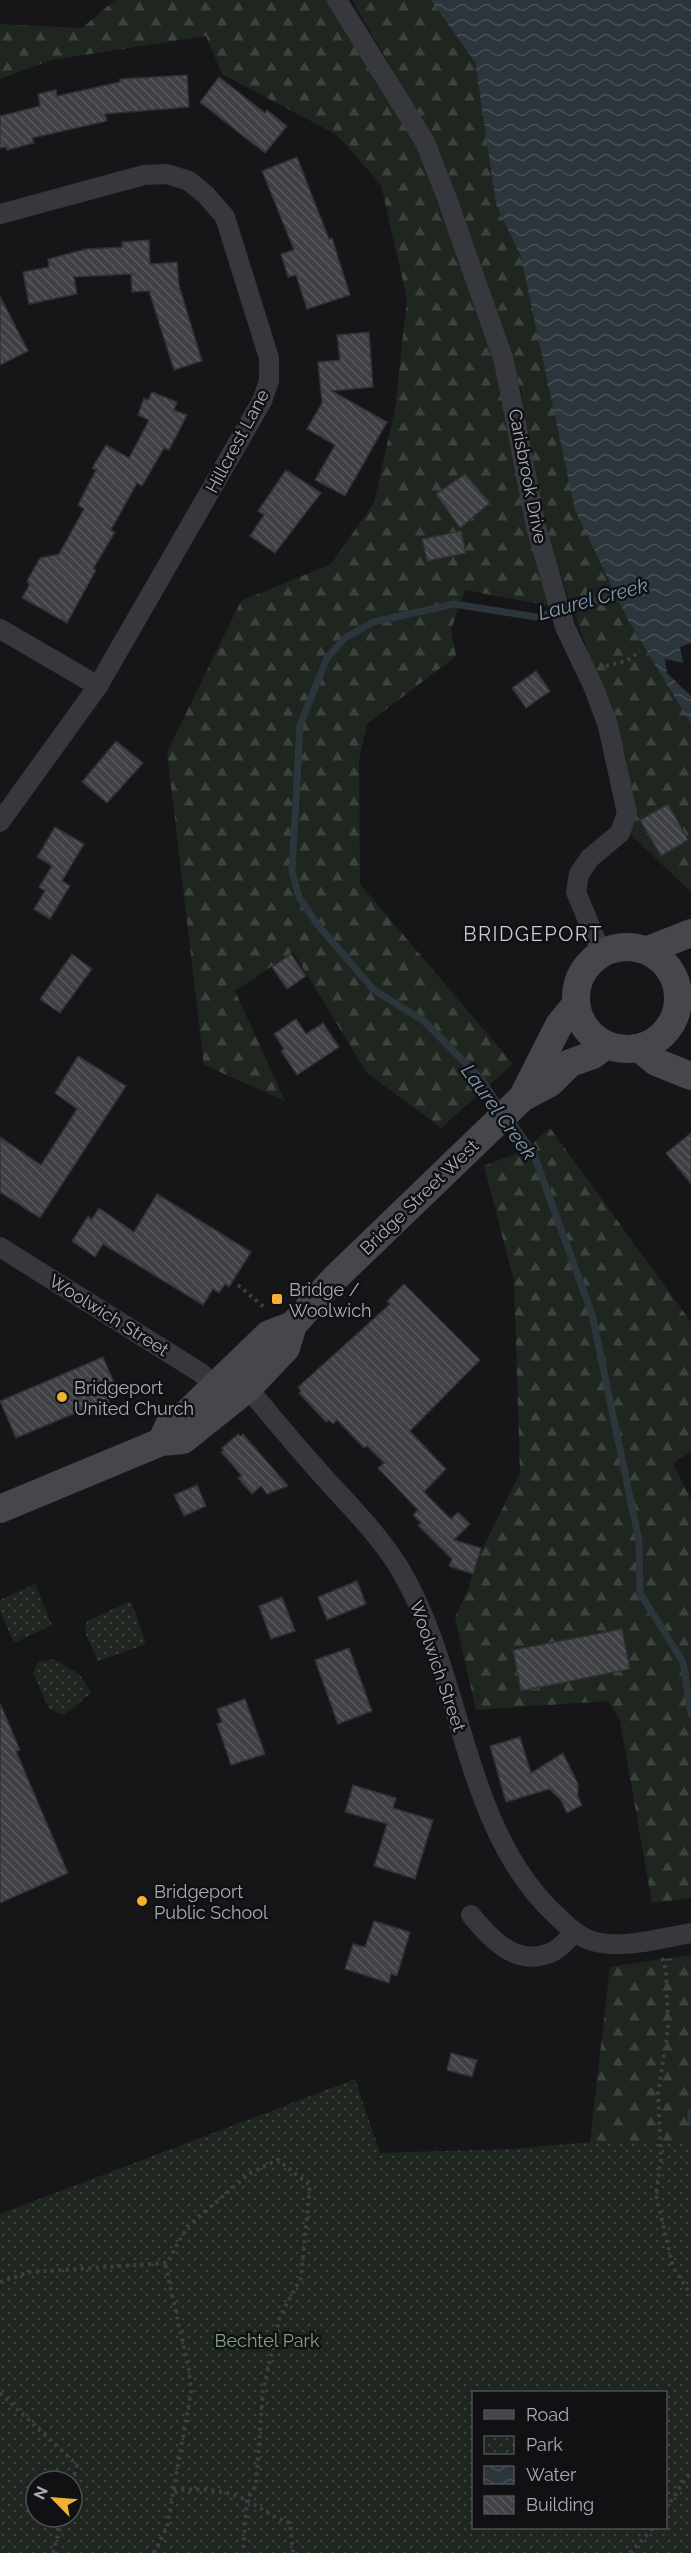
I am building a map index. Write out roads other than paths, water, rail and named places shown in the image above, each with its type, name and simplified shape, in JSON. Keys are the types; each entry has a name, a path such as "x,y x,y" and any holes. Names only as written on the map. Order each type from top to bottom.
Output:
{"main road":[{"path":"648,950 691,933"},
{"path":"625,946 648,950 668,966 685,998 669,1028 656,1040 639,1048 616,1048 606,1045 586,1029 576,1004 576,989 581,975 590,962 602,952 625,946"},
{"name":"Bridge Street West","path":"522,1098 559,1025 576,1004"},
{"name":"Bridge Street West","path":"161,1442 170,1425 270,1334 282,1319 334,1279 522,1098 550,1083 570,1063 593,1054 606,1045"},
{"path":"639,1048 656,1062 691,1076"},
{"name":"Bridge Street West","path":"0,1509 161,1442 183,1440 248,1388 286,1348 282,1319"}],"street":[{"name":"Carisbrook Drive","path":"338,0 425,142 446,196 504,361 536,527 565,627 594,688 608,726 627,813 620,833 590,858 579,874 576,892 602,952"},
{"name":"Hillcrest Lane","path":"0,214 144,175 167,174 189,181 206,195 225,217 269,358 269,381 262,401 98,686 0,822"},
{"path":"0,629 98,686"},
{"name":"Woolwich Street","path":"0,1246 201,1372 215,1386"},
{"name":"Woolwich Street","path":"248,1388 372,1530 399,1568 419,1605 478,1781 499,1832 523,1876 543,1904 575,1932 591,1941 610,1944 691,1933"},
{"path":"471,1915 500,1948 528,1957 550,1953 575,1932"}],"water":[{"path":"431,0 691,0 691,643 680,647 683,663 665,659 667,673 691,696 691,724 629,622 575,510 521,257 496,204 475,62"}],"waterway":[{"name":"Laurel Creek","path":"501,1108 481,1079 424,1021 374,990 317,924 299,897 292,872 300,725 327,658 345,638 373,622 454,604 536,617 623,593"},
{"name":"Laurel Creek","path":"510,1119 533,1152 592,1314 639,1541 640,1593 683,1662 691,1714"},
{"name":"Laurel Creek","path":"691,2112 691,2122"}],"place":[{"name":"Bridge / Woolwich","path":"277,1299"},
{"name":"Bridgeport United Church","path":"62,1397"},
{"name":"Bridgeport Public School","path":"142,1901"}],"district":[{"name":"BRIDGEPORT","path":"533,934"}],"park label":[{"name":"Bechtel Park","path":"267,2340"}]}
